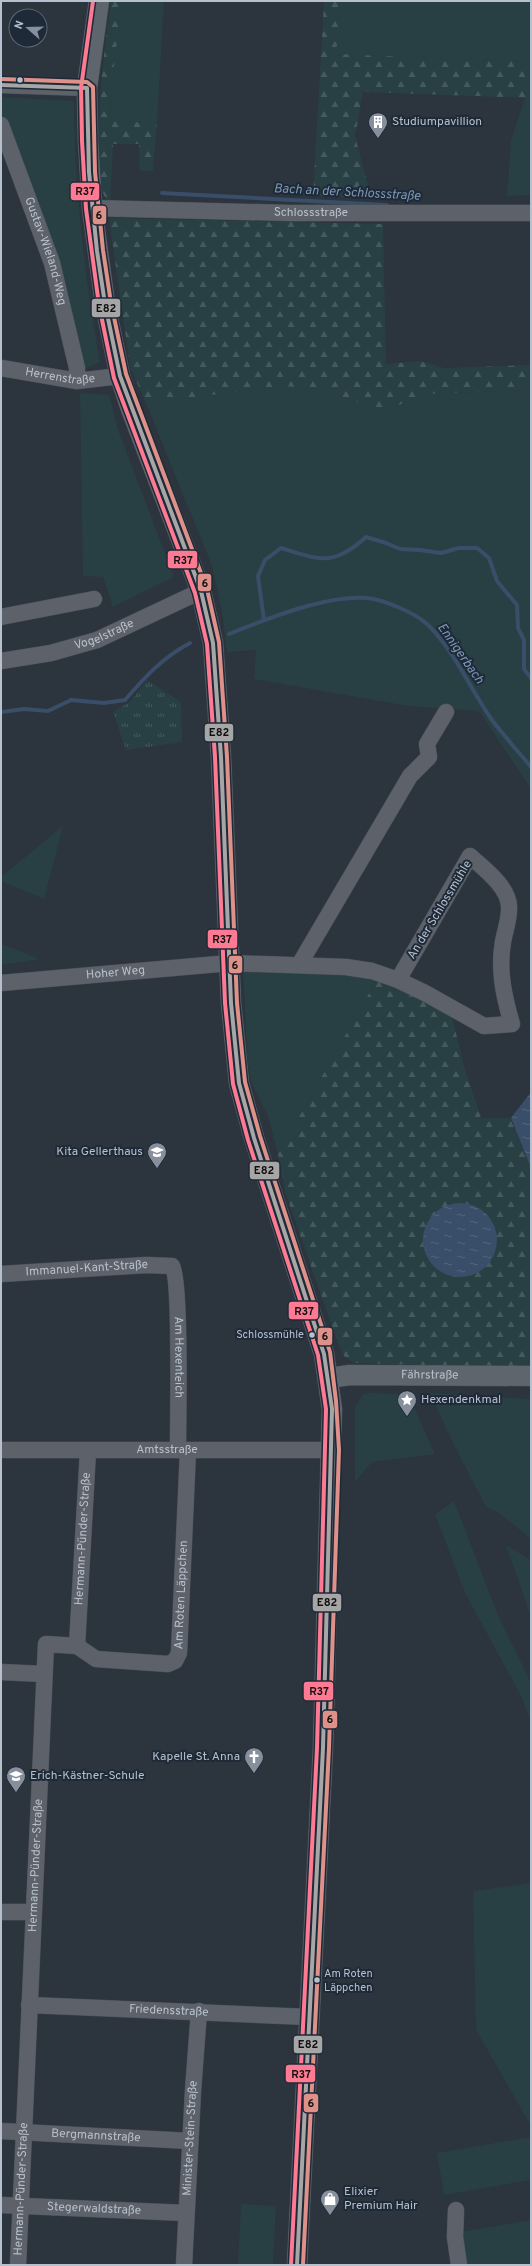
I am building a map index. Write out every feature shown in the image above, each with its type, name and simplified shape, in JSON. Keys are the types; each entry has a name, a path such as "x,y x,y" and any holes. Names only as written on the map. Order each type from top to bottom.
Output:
{"main road":[{"path":"99,1 87,88 92,208 105,304 120,376 131,409 201,591 213,643 221,757 230,963 237,1067 243,1098 324,1354 329,1378 332,1409 333,1450 323,1748 297,2265"},
{"name":"Fährstraße","path":"329,1378 350,1375 531,1376"}],"street":[{"path":"1,85 87,88"},
{"name":"Gustav-Wieland-Weg","path":"1,125 52,263 77,368 77,381"},
{"name":"Schlossstraße","path":"92,208 289,213 531,213"},
{"name":"Herrenstraße","path":"1,368 77,381 120,376"},
{"name":"Vogelstraße","path":"1,661 50,653 97,640 201,591"},
{"path":"1,617 94,599"},
{"path":"299,965 410,776 429,757 427,744 446,712"},
{"name":"An der Schlossmühle","path":"230,963 346,967 372,971 398,980 425,993 484,1026 512,1024 505,999 501,967 510,905 504,892 490,874 470,856 398,980"},
{"name":"Hoher Weg","path":"1,983 230,963"},
{"name":"Immanuel-Kant-Straße","path":"1,1274 146,1264 172,1266"},
{"name":"Am Hexenteich","path":"172,1266 176,1275 183,1450"},
{"name":"Amtsstraße","path":"1,1450 333,1450"},
{"name":"Am Roten Läppchen","path":"77,1646 96,1659 168,1664 175,1661 179,1653 183,1450"},
{"name":"Hermann-Pünder-Straße","path":"18,2265 46,1644 77,1646 88,1451"},
{"path":"1,1672 44,1674"},
{"path":"1,1912 34,1912"},
{"name":"Friedensstraße","path":"29,2005 199,2011 309,2017"},
{"name":"Minister-Stein-Straße","path":"184,2265 190,2141 199,2011"},
{"name":"Bergmannstraße","path":"1,2131 190,2141"},
{"name":"Stegerwaldstraße","path":"1,2204 186,2213"},
{"path":"456,2210 455,2237 458,2265"}],"green space":[{"path":"111,1 122,1 111,90 110,121 157,123 153,171 140,171 139,144 113,144 110,202 103,192 99,170 98,141 102,74"},
{"path":"122,1 164,1 157,123 110,121 111,90"},
{"path":"324,1 341,1 336,54 531,62 531,98 363,92 355,136 371,197 313,196"},
{"path":"341,1 531,1 531,62 335,54"},
{"path":"1,97 74,101 76,167 81,232 89,297 100,362 82,370 58,265 1,114"},
{"path":"525,98 531,98 531,195 507,196 511,140"},
{"path":"109,218 383,224 386,364 420,361 444,368 531,365 531,390 426,394 382,412 325,390 284,386 146,403 130,367"},
{"path":"284,386 325,390 382,412 426,394 531,390 531,789 479,711 408,706 254,679 256,650 227,652 222,611 212,566 146,403"},
{"path":"80,393 109,395 117,427 174,577 113,607 103,577 83,576"},
{"path":"147,680 181,702 182,742 126,750 113,712 131,701"},
{"path":"63,826 44,899 1,881 1,877"},
{"path":"1,944 40,959 1,965"},
{"path":"243,966 379,976 278,1154 268,1116 251,1082 247,1054"},
{"path":"379,976 451,1013 464,1066 481,1118 510,1118 531,1168 531,1368 354,1363 344,1356 339,1346 286,1195 278,1154"},
{"path":"368,1393 408,1394 435,1454 372,1462 355,1482 355,1408 362,1395"},
{"path":"430,1393 531,1399 531,1539 499,1513 486,1507 451,1439"},
{"path":"454,1501 498,1615 531,1683 531,1721 521,1696 465,1593 435,1514"},
{"path":"506,1545 531,1560 531,1617"},
{"path":"531,1883 531,2126 476,2030 473,1891"},
{"path":"531,2137 531,2180 444,2195 437,2153"},
{"path":"241,2204 276,2206 273,2265 238,2265"},
{"path":"531,2220 531,2265 465,2265 461,2232"}],"water":[{"path":"531,1092 531,1168 511,1118"},
{"path":"460,1203 481,1209 491,1219 497,1240 491,1261 481,1271 460,1277 439,1271 429,1261 423,1240 429,1219 439,1209"}],"waterway":[{"name":"Bach an der Schlossstraße","path":"162,193 387,205"},
{"path":"264,620 258,576 265,560 281,548 316,558 335,557 354,547 366,537 400,549 441,553 459,548 477,548 489,558 497,581 517,605 518,628 524,640 524,669 531,678"},
{"name":"Ennigerbach","path":"229,634 296,609 333,600 366,598 398,607 422,620 437,635 454,658 492,720 531,767"},
{"name":"Ennigerbach","path":"1,712 24,709 48,711 71,700 104,703 125,700 155,668 171,655 190,643"}],"transit line":[{"name":"R37","path":"93,1 81,88 82,141 86,209 99,305 114,378 195,593 207,644 215,757 225,1003 233,1084 248,1140 318,1355 326,1409 317,1748 291,2265"},
{"name":"6","path":"1,79 87,82 93,87 95,172 103,250 111,303 126,374 207,589 219,642 227,757 237,1003 245,1082 260,1136 330,1352 336,1401 339,1450 329,1748 303,2265"},
{"name":"E82","path":"1,85 87,88"},
{"name":"E82","path":"87,88 89,172 97,251 105,304 120,376 201,591 213,643 221,757 231,1003 239,1083 254,1138 324,1354 332,1409 323,1748 297,2265"}],"place":[{"name":"Studiumpavillion","path":"378,139"},
{"name":"Kita Gellerthaus","path":"157,1169"},
{"name":"Schlossmühle","path":"312,1335"},
{"name":"Hexendenkmal","path":"407,1417"},
{"name":"Kapelle St. Anna","path":"254,1774"},
{"name":"Erich-Kästner-Schule","path":"16,1793"},
{"name":"Am Roten Läppchen","path":"317,1980"},
{"name":"Elixier Premium Hair","path":"330,2216"}]}
